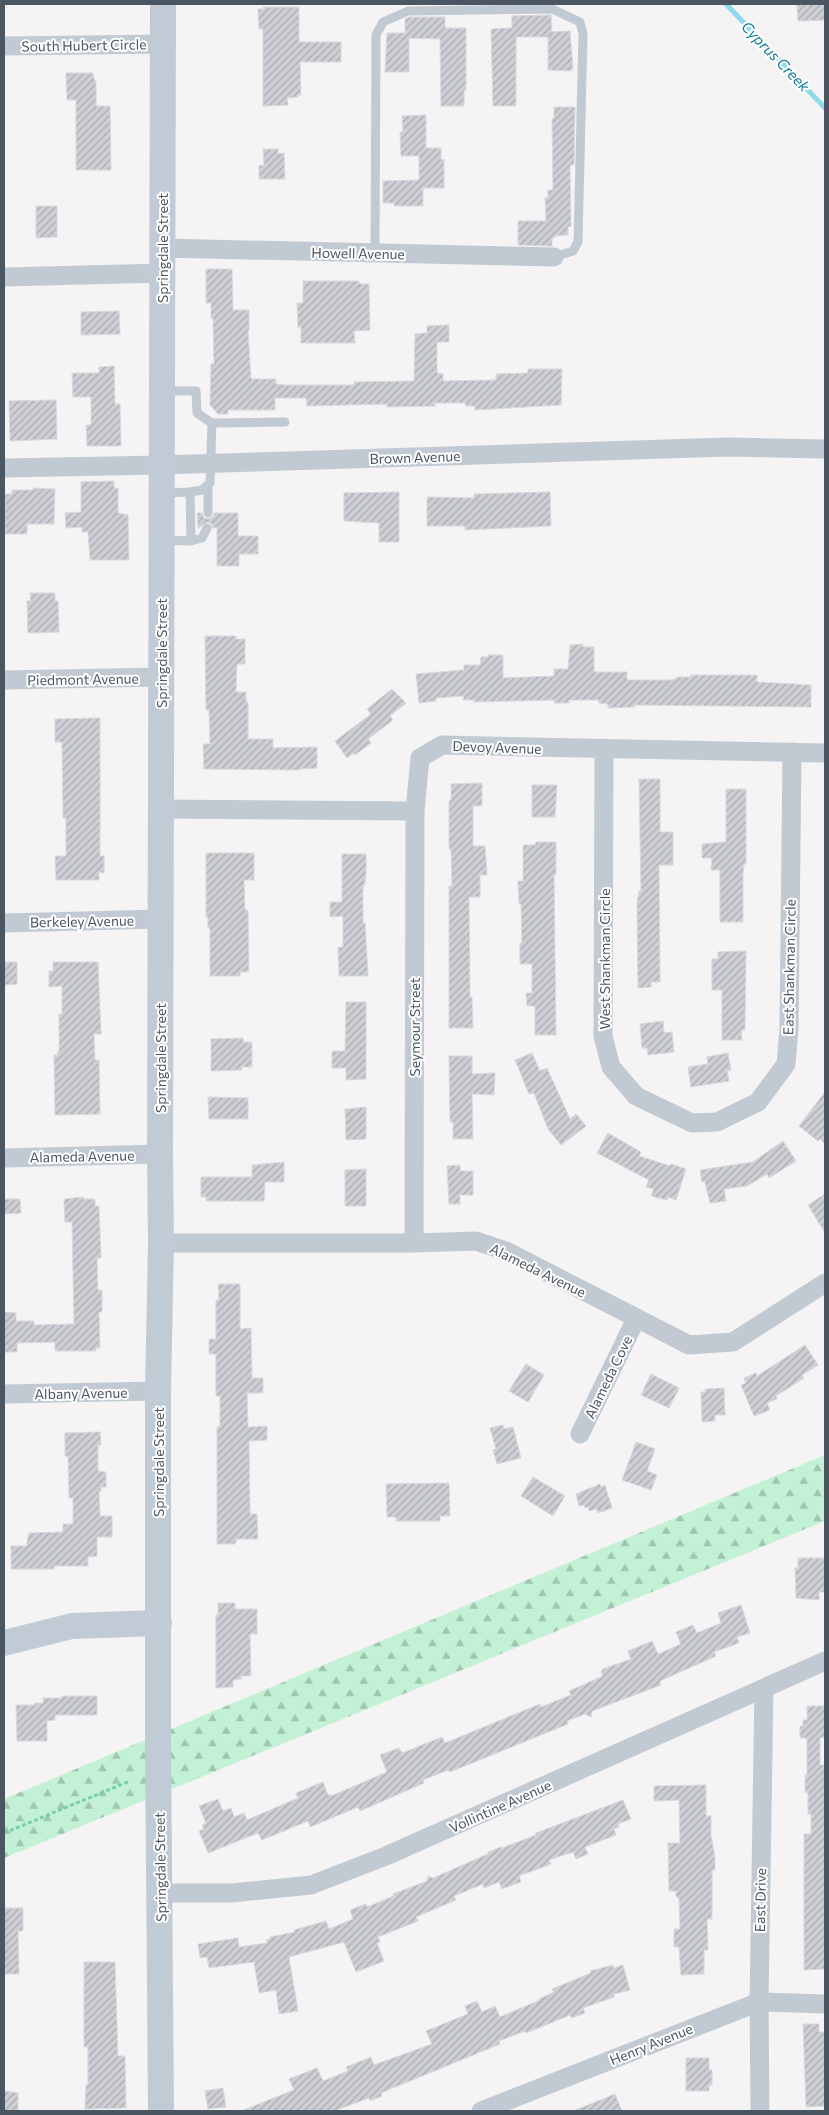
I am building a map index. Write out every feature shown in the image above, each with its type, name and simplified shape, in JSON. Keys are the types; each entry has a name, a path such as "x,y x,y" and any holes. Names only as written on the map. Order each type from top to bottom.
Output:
{"street":[{"name":"Springdale Street","path":"161,2111 158,1391 161,1243 160,809 162,677 163,4"},
{"name":"South Hubert Circle","path":"4,46 164,44"},
{"name":"Howell Avenue","path":"162,248 554,257"},
{"path":"4,277 163,273"},
{"name":"Brown Avenue","path":"4,468 161,466 728,447 825,449"},
{"name":"Piedmont Avenue","path":"4,680 162,677"},
{"name":"Devoy Avenue","path":"415,811 420,758 442,745 825,753"},
{"name":"West Shankman Circle","path":"604,749 603,1036 610,1067 636,1096 692,1123"},
{"name":"East Shankman Circle","path":"692,1123 717,1122 758,1102 786,1064 789,1029 792,752"},
{"path":"160,809 415,811"},
{"name":"Seymour Street","path":"414,1243 415,811"},
{"name":"Berkeley Avenue","path":"4,923 160,919"},
{"name":"Alameda Avenue","path":"4,1158 160,1154"},
{"name":"Alameda Avenue","path":"161,1243 414,1243 476,1241 506,1251 689,1345 733,1342 825,1283"},
{"name":"Alameda Cove","path":"580,1434 636,1319"},
{"name":"Albany Avenue","path":"4,1394 158,1391"},
{"path":"4,1643 72,1626 159,1623"},
{"name":"Vollintine Avenue","path":"160,1894 232,1894 311,1886 386,1856 825,1661"},
{"name":"East Drive","path":"760,2111 759,2002 764,1688"},
{"name":"Henry Avenue","path":"482,2111 759,2002 825,2004"}],"lane":[{"path":"375,253 376,35 383,22 408,11 552,9 580,22 583,34 578,242 573,251 554,257"},
{"path":"162,391 196,391 197,414 212,423 285,422"},
{"path":"208,513 212,423"},
{"path":"161,493 190,492 208,487"},
{"path":"190,492 191,541"},
{"path":"161,540 191,541 202,538 207,528"}],"path":[{"path":"4,1833 130,1781"}],"green space":[{"path":"825,1455 825,1521 4,1858 4,1799"}],"building":[{"path":"797,4 825,4 825,20 798,21"},
{"path":"263,7 299,7 299,42 341,42 341,62 300,62 301,95 287,98 288,105 263,106 263,29 259,29 258,9 264,9"},
{"path":"551,15 552,32 570,31 573,69 570,71 548,70 548,37 516,37 516,106 493,106 491,29 512,28 512,16"},
{"path":"409,17 445,17 445,28 466,28 466,90 464,90 464,106 441,106 440,39 409,38 409,72 385,72 387,33 405,33 405,19"},
{"path":"66,73 93,73 96,82 96,106 110,106 111,170 76,170 76,100 67,100"},
{"path":"554,107 575,107 574,165 570,165 571,226 568,227 568,235 552,238 552,246 518,245 518,221 546,221 545,198 548,198 548,190 553,190 552,119 554,118"},
{"path":"426,115 426,148 441,148 441,160 444,159 444,188 423,188 423,206 394,206 394,203 383,203 383,181 419,180 419,156 401,156 400,132 403,132 402,116"},
{"path":"263,149 278,149 278,154 284,153 285,179 259,179 259,166 264,165"},
{"path":"36,206 57,206 57,237 36,238"},
{"path":"206,269 232,269 233,310 249,310 248,330 251,379 276,379 276,384 284,385 354,385 354,382 414,381 415,334 427,333 427,326 449,325 449,342 437,342 437,373 443,374 443,381 496,380 496,374 528,373 528,369 562,369 561,405 475,410 475,406 466,406 465,403 435,403 435,406 387,407 387,404 307,406 306,398 275,398 275,410 228,410 228,414 218,414 210,405 211,364 214,364 213,318 211,319 211,303 206,303"},
{"path":"303,281 359,281 359,284 369,284 370,330 354,331 355,343 301,343 301,327 298,327 297,303 303,303"},
{"path":"119,311 120,334 81,335 81,312"},
{"path":"114,366 115,404 120,404 121,446 87,446 86,425 91,425 91,397 73,397 72,373 99,373 99,367"},
{"path":"56,400 57,439 10,441 9,401"},
{"path":"114,481 114,488 118,488 118,513 128,515 129,560 90,560 88,532 82,532 82,527 66,528 65,513 81,512 81,482"},
{"path":"33,488 55,489 54,524 27,524 27,534 5,534 5,494 12,494 12,490 33,490"},
{"path":"399,492 399,542 379,542 379,523 344,521 344,493"},
{"path":"550,492 551,526 465,530 465,526 427,526 427,497 474,498 474,494"},
{"path":"197,513 202,513 204,518 208,519 213,517 214,513 238,513 238,536 258,536 258,554 239,554 239,566 217,566 217,527 213,528 212,524 207,522 198,528"},
{"path":"30,593 55,593 55,601 58,601 59,632 28,633 27,601 31,601"},
{"path":"205,636 236,636 236,639 245,639 245,664 237,664 236,692 246,692 246,702 248,702 248,739 273,739 273,748 317,747 317,768 300,770 204,769 203,744 210,744 209,710 206,710"},
{"path":"583,644 583,647 594,647 594,672 627,672 627,680 670,680 677,677 691,677 691,675 757,675 757,682 811,685 811,707 634,705 634,707 608,708 608,704 599,703 599,700 569,700 569,703 554,703 554,700 474,702 475,700 463,700 464,696 436,698 436,701 419,703 416,674 464,670 464,665 480,665 481,657 503,655 503,678 554,676 554,669 568,669 570,645"},
{"path":"392,689 406,703 390,716 393,720 368,739 371,743 355,755 354,753 347,758 335,741 371,714 367,709"},
{"path":"100,718 100,856 104,856 104,873 99,872 99,880 56,880 55,856 66,856 66,818 63,818 62,742 55,742 55,719"},
{"path":"639,779 660,779 660,832 673,832 673,865 659,865 660,982 651,982 651,987 638,988 637,903 639,891 641,891"},
{"path":"482,783 482,806 473,806 473,846 485,846 487,875 480,875 480,897 469,897 470,997 472,997 473,1028 449,1028 449,886 452,886 451,849 449,849 449,801 451,800 451,784"},
{"path":"532,785 557,785 555,817 532,817"},
{"path":"726,789 746,789 746,864 744,864 743,874 743,922 720,922 720,870 711,870 712,858 702,858 702,844 726,842"},
{"path":"536,842 556,842 556,875 554,875 556,1035 535,1035 535,1006 527,1006 526,993 532,993 532,964 520,964 520,943 522,943 521,904 519,904 518,881 523,881 523,845 535,845"},
{"path":"206,853 254,853 254,880 244,880 245,910 248,910 249,972 240,972 240,976 210,976 210,928 208,928 208,917 206,917"},
{"path":"342,854 366,854 366,876 365,885 363,885 363,923 365,923 368,976 339,976 338,947 343,947 343,916 330,917 330,902 342,902"},
{"path":"746,951 745,1030 741,1030 742,1040 722,1040 722,990 712,990 712,959 718,959 718,952"},
{"path":"4,962 17,962 17,984 4,985"},
{"path":"53,962 98,962 101,1034 94,1034 95,1060 99,1060 100,1114 55,1115 54,1055 58,1055 57,1052 59,1052 59,1014 62,1014 62,986 49,987 49,971 53,971"},
{"path":"346,1002 366,1002 366,1079 346,1080 346,1068 332,1068 332,1051 345,1051"},
{"path":"663,1021 664,1033 672,1032 674,1052 648,1055 647,1048 642,1048 640,1024"},
{"path":"243,1038 243,1042 252,1042 252,1067 242,1067 242,1070 211,1071 211,1039"},
{"path":"532,1053 540,1071 547,1068 570,1119 576,1114 586,1126 561,1145 548,1129 534,1093 529,1094 515,1060"},
{"path":"728,1053 731,1070 727,1071 729,1081 691,1087 688,1067 708,1064 707,1057"},
{"path":"449,1056 472,1056 472,1074 495,1073 494,1095 472,1094 473,1139 453,1139 453,1122 450,1122"},
{"path":"825,1092 825,1144 820,1139 818,1141 799,1126"},
{"path":"208,1097 248,1098 248,1119 209,1119"},
{"path":"366,1107 366,1139 346,1140 345,1109"},
{"path":"608,1133 641,1152 639,1156 686,1169 676,1200 668,1197 667,1200 651,1196 654,1189 646,1187 649,1180 597,1153"},
{"path":"783,1141 796,1161 769,1178 767,1174 747,1186 724,1189 726,1201 710,1203 705,1182 702,1182 700,1170 753,1162"},
{"path":"284,1162 284,1182 265,1182 264,1201 206,1201 206,1197 201,1197 201,1177 252,1177 252,1165"},
{"path":"460,1165 460,1171 473,1171 473,1195 460,1195 460,1204 449,1204 447,1166"},
{"path":"366,1169 366,1206 345,1206 345,1170"},
{"path":"825,1194 825,1233 808,1205"},
{"path":"83,1197 83,1199 95,1199 95,1206 99,1206 101,1258 97,1258 98,1290 102,1290 102,1312 99,1312 100,1348 96,1348 96,1351 55,1351 55,1342 17,1343 17,1352 4,1352 4,1312 16,1313 16,1321 34,1321 34,1325 74,1324 72,1222 65,1222 64,1199"},
{"path":"4,1199 20,1199 21,1213 4,1214"},
{"path":"218,1284 240,1284 240,1329 251,1328 252,1378 263,1378 263,1393 247,1393 248,1427 267,1426 267,1440 249,1441 250,1514 257,1514 258,1539 237,1539 235,1544 217,1544 217,1427 220,1427 220,1396 216,1396 216,1354 209,1354 209,1339 216,1339 216,1300 219,1300"},
{"path":"805,1345 818,1365 802,1375 804,1378 776,1396 777,1399 767,1403 770,1410 754,1416 741,1385 746,1383 744,1378 756,1373 757,1376"},
{"path":"526,1364 544,1375 528,1402 509,1391"},
{"path":"651,1374 679,1388 669,1408 641,1395"},
{"path":"724,1388 725,1415 715,1415 715,1421 702,1422 701,1392 705,1392 705,1389"},
{"path":"503,1425 504,1429 513,1427 521,1458 497,1464 493,1450 496,1449 490,1428"},
{"path":"100,1432 101,1445 98,1445 98,1471 106,1472 106,1487 101,1487 101,1491 99,1491 100,1516 112,1516 112,1537 97,1537 97,1556 88,1557 88,1566 54,1566 54,1569 11,1569 11,1546 26,1546 29,1533 63,1532 63,1524 73,1524 73,1498 69,1498 68,1456 65,1456 65,1433"},
{"path":"636,1442 655,1449 647,1471 657,1475 651,1490 622,1480"},
{"path":"533,1477 565,1496 553,1516 521,1496"},
{"path":"449,1483 450,1516 440,1516 440,1521 396,1521 396,1517 387,1517 386,1484"},
{"path":"600,1484 601,1487 605,1485 612,1508 598,1513 597,1509 589,1511 588,1507 585,1508 584,1505 579,1506 576,1494"},
{"path":"798,1558 824,1558 825,1592 819,1592 819,1600 796,1598 795,1568 798,1568"},
{"path":"218,1603 235,1603 235,1609 257,1609 257,1634 250,1634 251,1676 241,1676 241,1679 233,1680 233,1687 216,1688 216,1615 218,1615"},
{"path":"741,1605 750,1633 737,1637 739,1643 714,1652 716,1656 660,1681 661,1685 592,1711 591,1717 585,1714 567,1721 568,1724 450,1772 448,1770 423,1780 424,1783 360,1811 358,1807 310,1827 308,1821 262,1840 258,1833 208,1853 199,1831 204,1829 202,1825 206,1823 199,1806 218,1799 223,1811 231,1808 234,1817 244,1813 247,1820 298,1798 296,1793 323,1782 328,1795 330,1794 331,1796 387,1772 380,1755 399,1748 402,1753 442,1737 445,1743 540,1704 541,1707 571,1695 569,1691 603,1676 601,1672 603,1669 631,1659 628,1651 652,1641 658,1654 681,1644 676,1632 693,1625 697,1633 721,1623 718,1613"},
{"path":"62,1696 97,1696 97,1715 55,1715 55,1720 47,1721 47,1741 17,1741 16,1705 35,1705 35,1703 43,1703 43,1698 62,1698"},
{"path":"807,1706 825,1706 825,1737 820,1738 820,1765 825,1765 825,1969 804,1970 804,1834 811,1834 811,1814 808,1814 808,1793 805,1792 807,1738 800,1738 800,1726 803,1726 803,1720 807,1720"},
{"path":"706,1785 706,1816 711,1816 711,1835 715,1858 715,1870 712,1870 712,1919 707,1919 708,1950 704,1950 704,1974 681,1975 679,1947 674,1947 674,1929 680,1929 679,1899 676,1896 676,1891 669,1891 668,1843 680,1843 679,1800 654,1801 654,1786"},
{"path":"623,1800 631,1819 618,1824 619,1827 614,1829 616,1835 585,1847 588,1854 576,1859 573,1852 549,1860 551,1864 519,1876 521,1882 502,1889 499,1882 484,1888 483,1884 454,1896 456,1900 416,1917 418,1921 378,1937 380,1942 377,1943 384,1961 356,1972 344,1942 289,1957 298,2011 279,2014 276,1990 259,1993 254,1962 209,1968 207,1957 200,1958 198,1944 238,1938 239,1947 267,1943 266,1940 270,1939 270,1937 295,1932 294,1930 326,1921 329,1929 353,1919 350,1910 366,1904 367,1907 394,1896 393,1894 427,1881 428,1876 433,1878 488,1854 488,1852"},
{"path":"4,1908 23,1908 23,1931 18,1931 19,1974 4,1974"},
{"path":"84,1962 115,1962 118,2056 125,2056 126,2108 85,2109 86,2085 88,2085 88,2047 84,2047"},
{"path":"613,1965 613,1968 623,1965 630,1990 614,1994 614,1997 583,2008 585,2013 572,2018 570,2015 526,2033 525,2031 499,2041 500,2044 381,2093 382,2096 370,2101 369,2098 334,2111 241,2111 294,2090 289,2079 317,2068 323,2081 348,2071 346,2067 371,2057 374,2065 432,2044 426,2031 468,2014 465,2006 477,2001 482,2012 495,2006 500,2017 540,2000 554,1992 552,1989 591,1973 590,1971"},
{"path":"803,2024 819,2024 819,2032 825,2032 825,2106 806,2107"},
{"path":"686,2058 709,2058 709,2070 712,2070 712,2085 709,2085 709,2091 686,2091"},
{"path":"223,2088 226,2107 208,2109 205,2091"},
{"path":"4,2091 18,2093 18,2111 4,2111"},
{"path":"615,2094 622,2111 573,2111"}],"waterway":[{"name":"Cyprus Creek","path":"726,4 825,108"}]}
